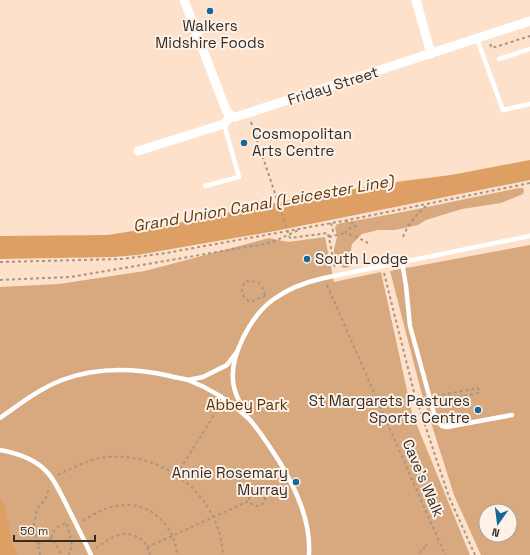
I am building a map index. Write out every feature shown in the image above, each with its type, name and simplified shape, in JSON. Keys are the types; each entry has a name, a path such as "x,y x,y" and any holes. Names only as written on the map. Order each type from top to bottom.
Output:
{"street":[{"path":"138,150 224,124 231,116 226,110 190,20 184,0"},
{"path":"416,0 431,54"},
{"name":"Friday Street","path":"231,116 245,114 530,21"}],"lane":[{"path":"477,39 503,110 530,104"},
{"path":"499,59 530,49"},
{"path":"205,186 239,177 224,124"},
{"path":"309,555 306,520 292,481 248,418 238,400 233,386 233,372 237,352 253,321 272,300 305,283 336,275 530,236"},
{"path":"402,262 410,326 434,417 447,427 512,415"},
{"path":"187,380 203,377 227,365 237,352"},
{"path":"0,418 33,394 62,381 88,372 115,370 148,371 187,380 219,395 248,418"},
{"path":"0,450 11,452 30,459 52,478 75,520 91,555"}],"path":[{"path":"490,44 492,48 530,36"},
{"path":"245,114 251,121 290,238 328,233 336,275"},
{"path":"0,262 122,259 166,253 343,221 530,183"},
{"path":"403,237 407,226 428,204"},
{"path":"343,221 355,224 356,226 346,230 346,233"},
{"path":"331,223 334,235"},
{"path":"0,280 72,277 270,243 302,228"},
{"path":"329,237 346,233 368,243"},
{"path":"382,266 420,411 449,497 475,555"},
{"name":"Cave's Walk","path":"324,278 445,555"},
{"path":"264,295 252,302 248,301 244,299 242,292 243,286 246,281 258,282 262,286 264,295 272,300"},
{"path":"420,411 430,398 478,388 479,393 458,397 458,399"},
{"path":"177,474 225,399"},
{"path":"40,555 34,525 37,509 46,498 52,478 88,462 108,457 126,457 156,463 177,474 199,495 208,505 213,517 221,541 223,555"},
{"path":"265,495 292,481"},
{"path":"254,490 260,491 265,495 265,501 260,506 254,506 249,501 249,495 254,490"},
{"path":"147,547 249,501"},
{"path":"78,526 93,514 112,507 127,505 143,507 156,515 166,524 173,536 177,555"},
{"path":"61,554 52,538 54,531 58,526 75,520"},
{"path":"67,524 72,545 69,555"},
{"path":"96,548 118,535 129,534 144,540 150,555"},
{"path":"37,544 52,538"},
{"path":"420,552 426,545"}],"green space":[{"path":"523,188 523,194 501,203 462,209 426,220 418,225 395,230 378,230 362,234 352,244 351,249 353,259 349,267 344,268 340,266 334,254 337,237 335,227 337,224"},
{"name":"Abbey Park","path":"325,237 334,282 381,272 412,413 470,555 0,555 0,287 59,284 145,271 269,238 288,242"},
{"name":"St Margarets Pastures Sports Centre","path":"530,245 530,555 481,555 454,495 421,391 390,271"}],"shaded area":[{"path":"530,160 530,180 275,231 137,255 114,257 0,259 0,236 108,235 157,227 306,197 403,181 451,175"},
{"path":"0,497 6,511 14,549 18,555 0,555"}],"place":[{"name":"Walkers Midshire Foods","path":"210,11"},
{"name":"Cosmopolitan Arts Centre","path":"244,143"},
{"name":"South Lodge","path":"307,259"},
{"name":"St Margarets Pastures Sports Centre","path":"478,410"},
{"name":"Annie Rosemary Murray","path":"296,482"}],"water label":[{"name":"Grand Union Canal (Leicester Line)","path":"263,203"}]}
